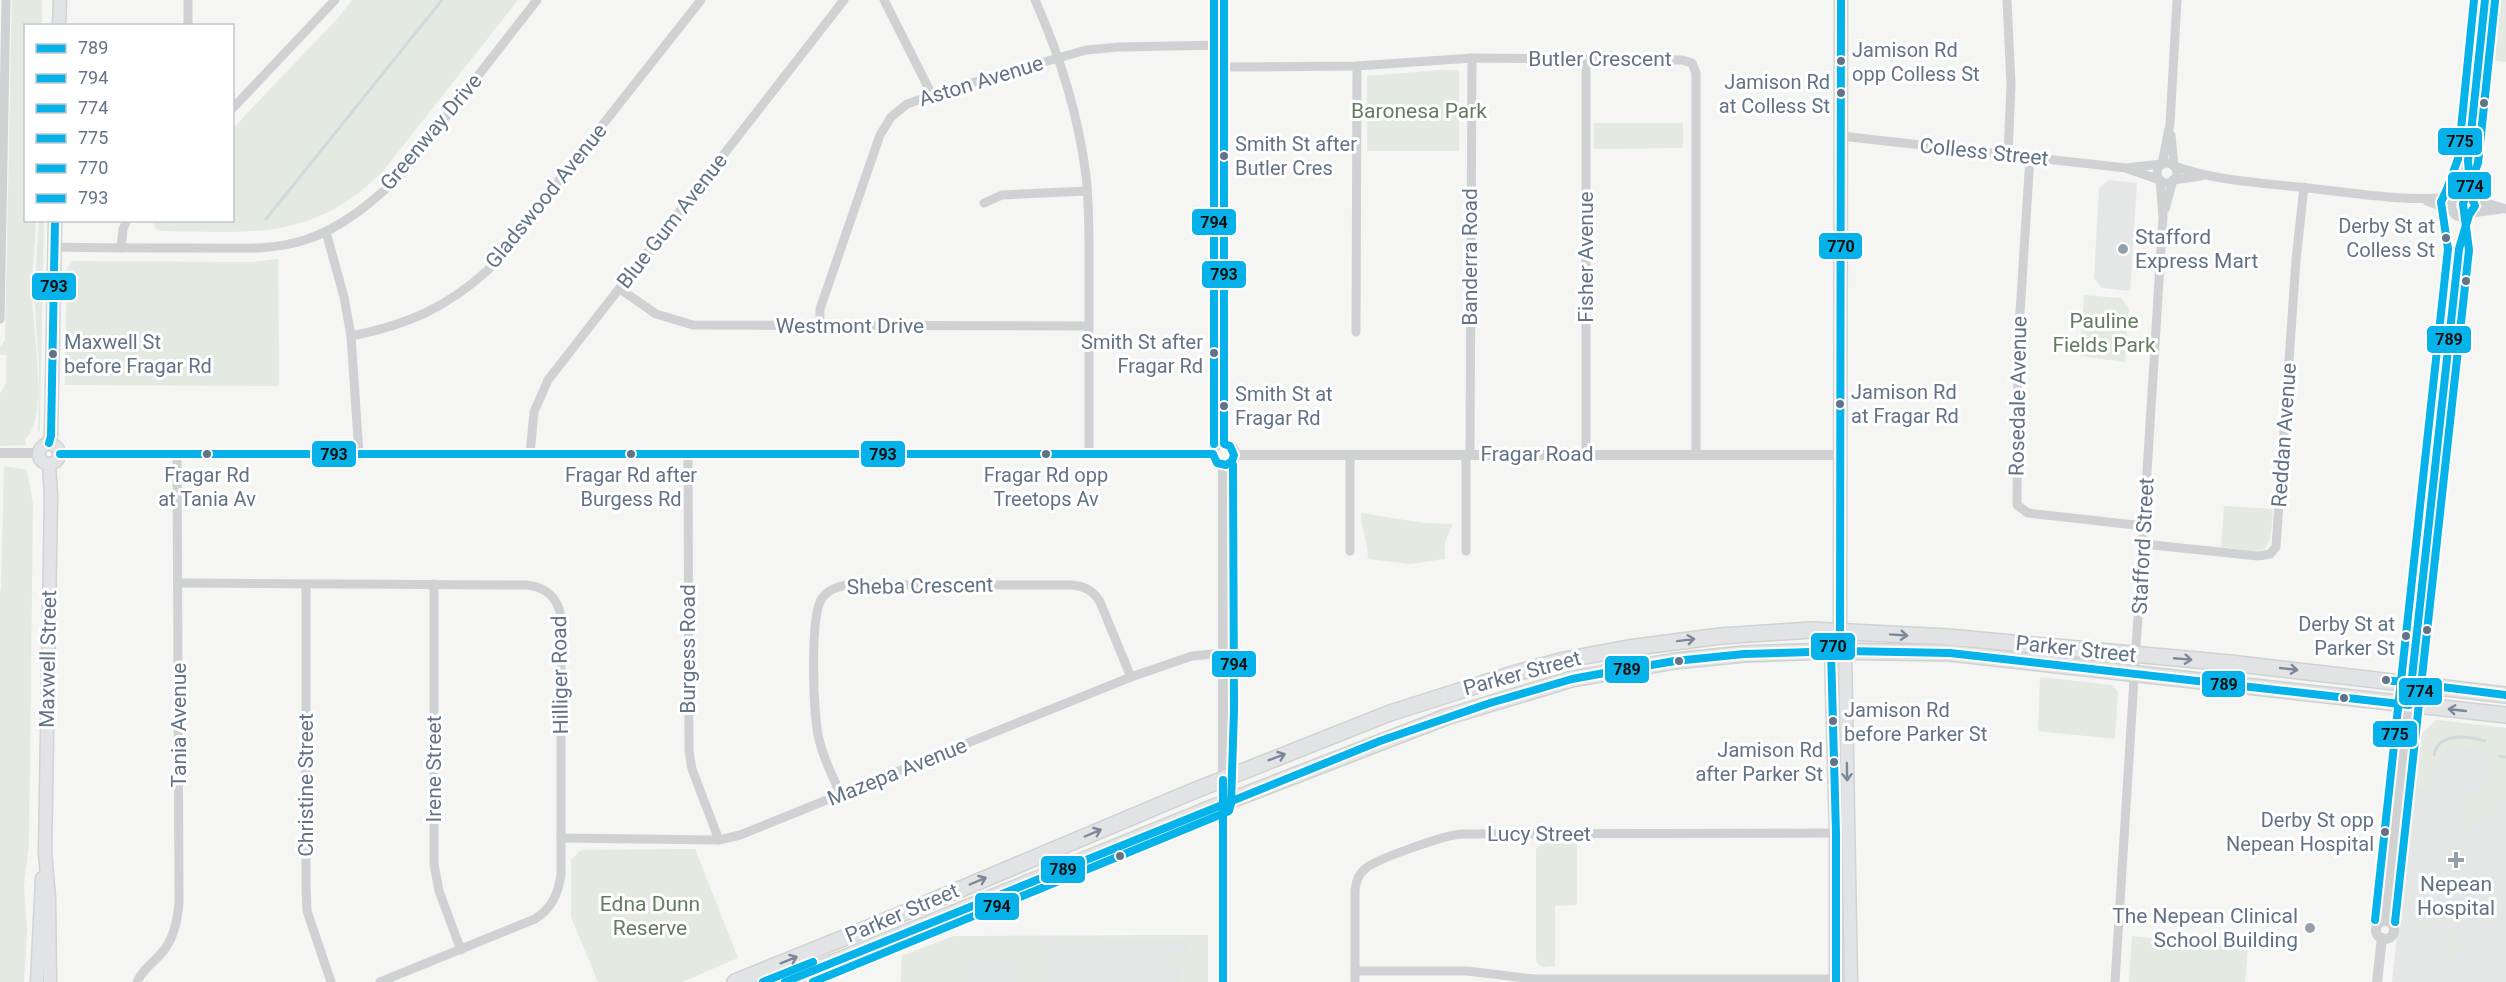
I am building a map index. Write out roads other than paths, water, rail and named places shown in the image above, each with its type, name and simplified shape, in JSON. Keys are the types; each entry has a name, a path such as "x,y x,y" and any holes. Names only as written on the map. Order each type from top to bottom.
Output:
{"highway":[{"name":"Parker Street","path":"735,982 1223,779 1418,703 1564,660 1628,648 1721,636 1811,630 1840,631 1987,640 2230,663 2506,695"},
{"name":"Parker Street","path":"784,982 1221,804 1446,717 1572,680 1675,661 1838,651 1950,653 2506,715"}],"main road":[{"path":"59,24 60,0"},
{"path":"1841,0 1840,631 1838,651 1842,833 1851,981"},
{"path":"49,443 58,448 60,454 55,462 49,464 40,459 39,453 41,447 49,443 51,435 55,222"},
{"name":"Maxwell Street","path":"37,982 40,897 45,853 51,496 49,464"},
{"path":"1836,980 1842,833"},
{"name":"Maxwell Street","path":"45,853 49,898 50,982"}],"street":[{"path":"0,319 6,0"},
{"path":"188,0 188,24"},
{"path":"234,107 335,0"},
{"name":"Greenway Drive","path":"54,247 266,248 303,241 326,232 356,214 399,177 537,0"},
{"name":"Gladswood Avenue","path":"351,336 390,327 427,314 467,289 489,270 701,0"},
{"name":"Blue Gum Avenue","path":"530,454 532,420 543,387 844,0"},
{"path":"884,0 932,95"},
{"path":"1035,0 1058,58 1075,117 1087,190 1089,454"},
{"path":"1224,0 1224,444"},
{"path":"2007,0 2011,85 2008,155"},
{"path":"2177,0 2170,124 2162,164 2157,172 2160,180 2165,183 2203,176"},
{"path":"2377,982 2382,938 2391,937 2394,931 2392,924 2385,921 2459,249 2470,214 2475,206 2468,161 2485,0"},
{"name":"Aston Avenue","path":"820,326 820,309 883,128 902,107 932,95 1058,58 1102,48 1224,45"},
{"name":"Butler Crescent","path":"1224,68 1357,66 1472,58 1682,60 1692,63 1695,69 1696,454"},
{"name":"Banderra Road","path":"1466,552 1472,58"},
{"name":"Fisher Avenue","path":"1586,59 1586,454"},
{"path":"1356,332 1357,66"},
{"path":"2170,124 2176,175 2173,180"},
{"name":"Colless Street","path":"1841,136 2126,168 2162,164"},
{"name":"Rosedale Avenue","path":"2030,157 2018,344 2017,505 2028,513 2144,526"},
{"path":"2459,249 2451,203 2456,196 2468,161"},
{"path":"2162,164 2169,163 2203,176 2425,200 2464,193 2505,209"},
{"name":"Colless Street","path":"2126,168 2160,180"},
{"name":"Stafford Street","path":"2115,982 2163,217 2160,180"},
{"name":"Stafford Street","path":"2163,217 2173,180"},
{"name":"Reddan Avenue","path":"2143,544 2258,556 2270,554 2276,547 2296,260 2304,187"},
{"path":"984,203 1002,195 1087,190"},
{"path":"2425,200 2462,217 2505,209"},
{"path":"121,248 127,222"},
{"path":"326,232 344,297 351,336 359,454"},
{"name":"Westmont Drive","path":"620,288 656,314 684,323 701,325 1089,326"},
{"path":"1224,444 1233,449 1234,455 1232,461 1223,465 1217,463 1213,454 1218,445 1224,444"},
{"path":"0,453 39,453"},
{"path":"60,454 1213,454"},
{"name":"Tania Avenue","path":"137,982 143,972 165,949 173,934 178,913 177,454"},
{"name":"Burgess Road","path":"688,454 689,751 692,769 718,840"},
{"name":"Fragar Road","path":"1234,455 1840,455"},
{"path":"1350,455 1350,551"},
{"path":"1223,465 1224,653 1221,804 1223,982"},
{"name":"Hilliger Road","path":"179,583 535,586 550,594 558,605 561,617 560,886 547,909 535,919 380,982"},
{"name":"Christine Street","path":"306,584 306,886 309,919 331,982"},
{"name":"Irene Street","path":"434,584 434,864 439,891 461,950"},
{"name":"Sheba Crescent","path":"841,795 820,744 815,716 816,612 824,596 838,587 848,585 1072,585 1083,587 1099,599 1131,677"},
{"name":"Mazepa Avenue","path":"561,838 718,840 757,829 1131,677 1192,656 1224,653"},
{"name":"Lucy Street","path":"1355,982 1355,890 1359,876 1370,865 1447,836 1461,834 1842,833"},
{"path":"1355,971 1467,971 1534,979 1851,981"}],"waterway":[{"path":"266,219 442,0"},
{"path":"2434,755 2441,742 2447,739 2462,737 2485,741"},
{"path":"2500,756 2506,757"}],"place":[{"name":"Jamison Rd opp Colless St","path":"1841,61"},
{"name":"Jamison Rd at Colless St","path":"1841,93"},
{"name":"Smith St after Butler Cres","path":"1224,156"},
{"name":"Derby St at Colless St","path":"2446,238"},
{"name":"Stafford Express Mart","path":"2123,249"},
{"name":"Smith St after Fragar Rd","path":"1214,353"},
{"name":"Maxwell St before Fragar Rd","path":"53,354"},
{"name":"Jamison Rd at Fragar Rd","path":"1840,404"},
{"name":"Smith St at Fragar Rd","path":"1224,406"},
{"name":"Fragar Rd at Tania Av","path":"207,454"},
{"name":"Fragar Rd after Burgess Rd","path":"631,454"},
{"name":"Fragar Rd opp Treetops Av","path":"1046,454"},
{"name":"Derby St at Parker St","path":"2406,636"},
{"name":"Jamison Rd before Parker St","path":"1833,721"},
{"name":"Jamison Rd after Parker St","path":"1834,762"},
{"name":"Derby St opp Nepean Hospital","path":"2385,832"},
{"name":"Nepean Hospital","path":"2456,860"},
{"name":"The Nepean Clinical School Building","path":"2310,928"}],"park label":[{"name":"Baronesa Park","path":"1419,111"},
{"name":"Pauline Fields Park","path":"2104,333"},
{"name":"Edna Dunn Reserve","path":"650,916"}]}
